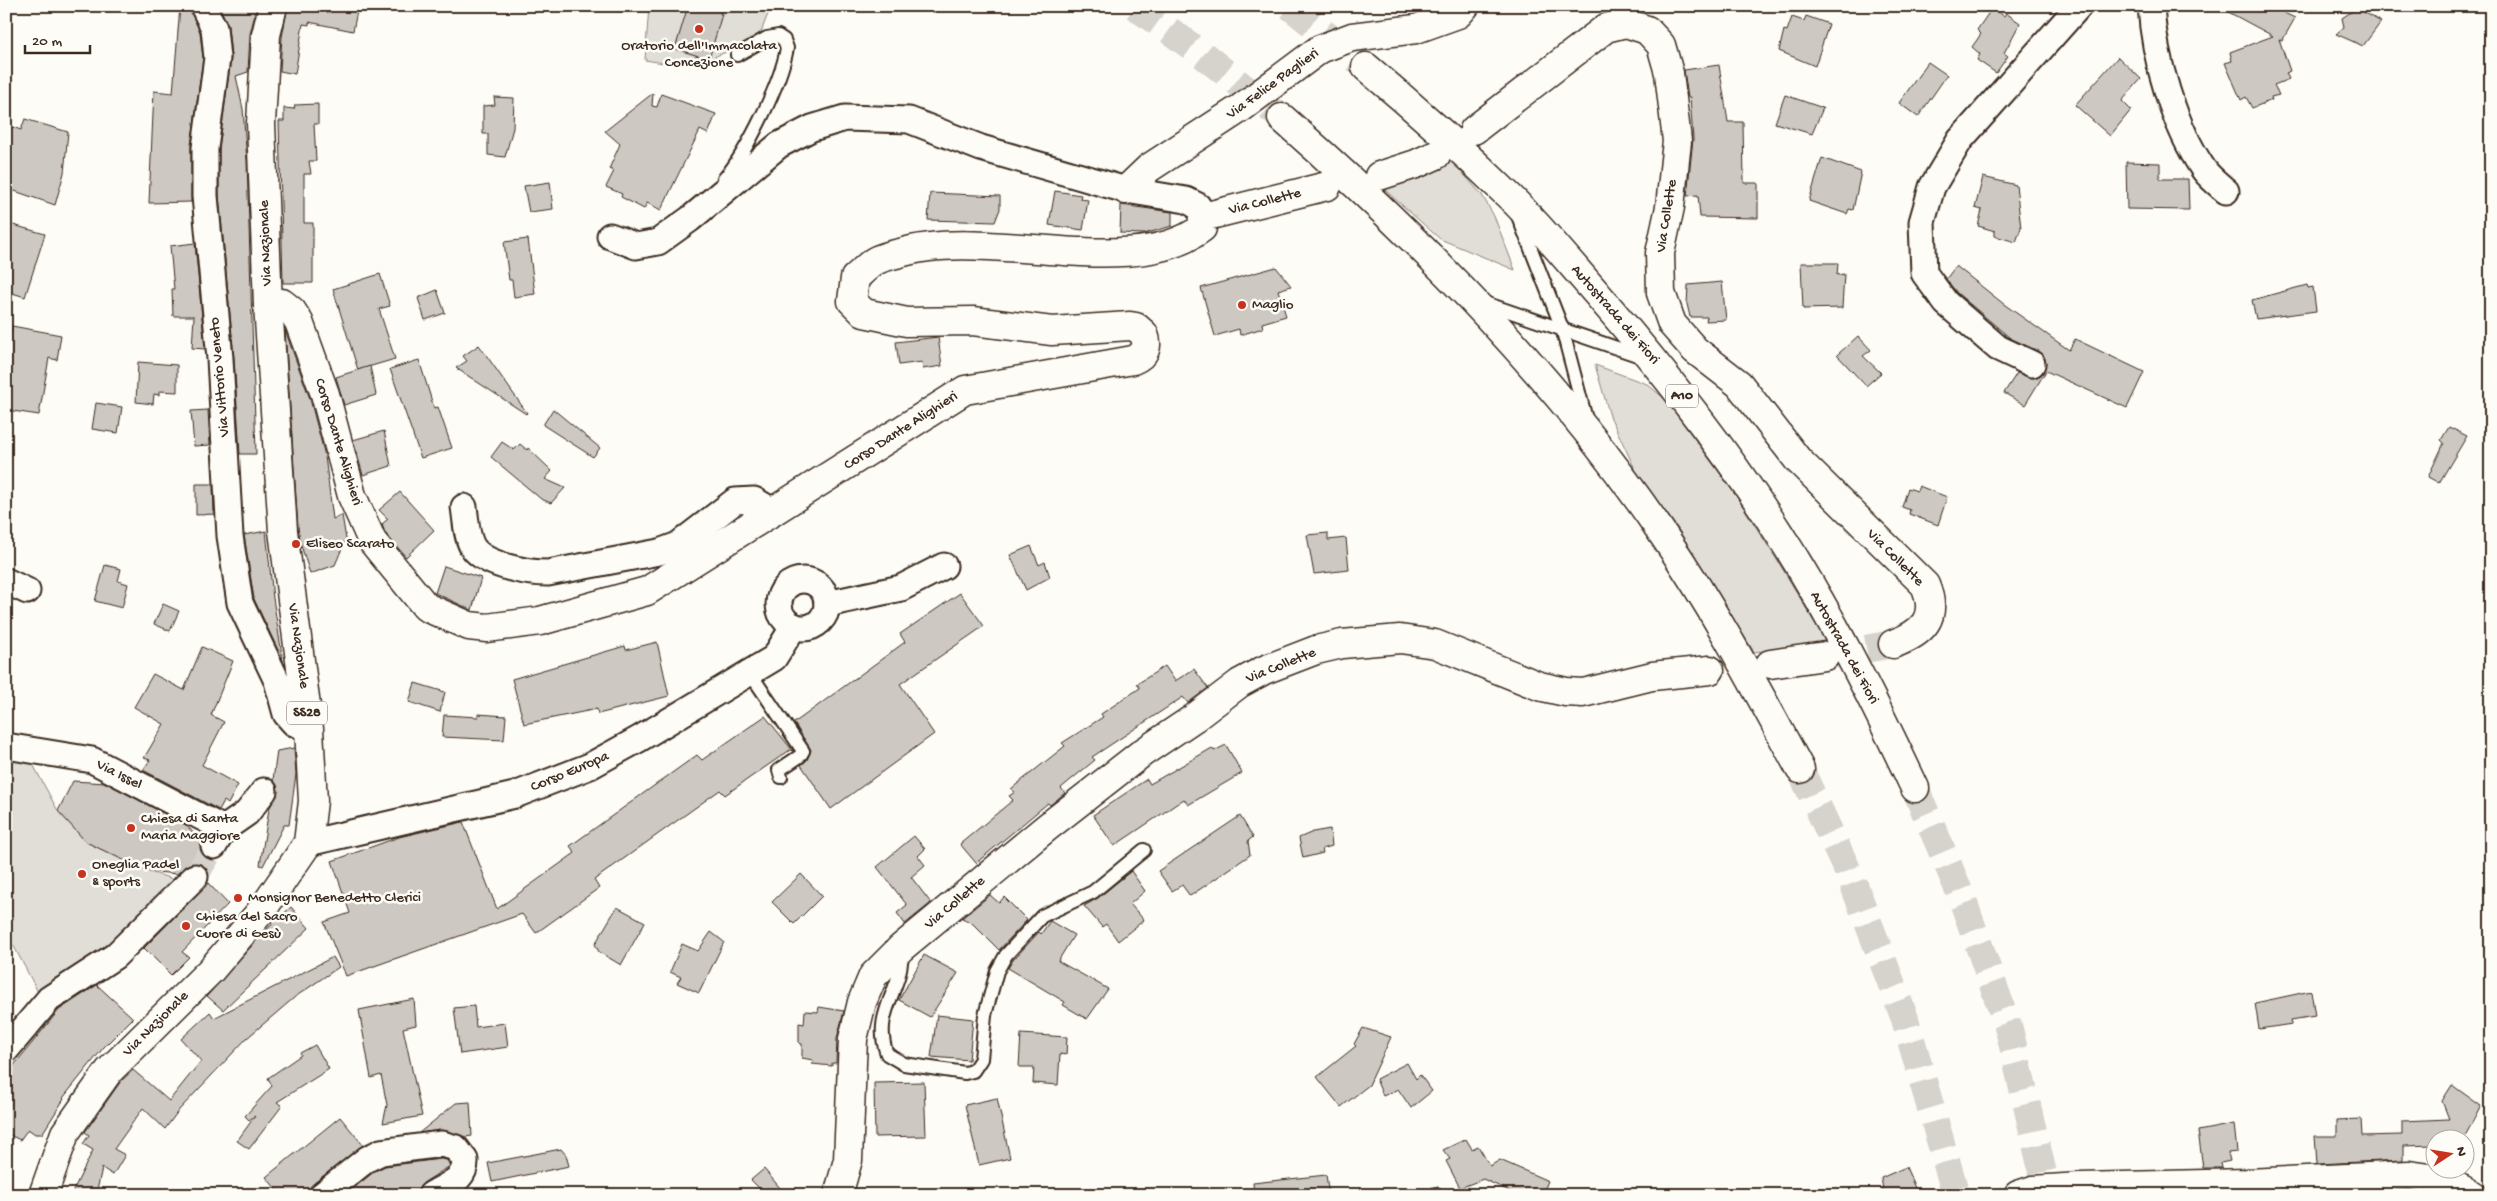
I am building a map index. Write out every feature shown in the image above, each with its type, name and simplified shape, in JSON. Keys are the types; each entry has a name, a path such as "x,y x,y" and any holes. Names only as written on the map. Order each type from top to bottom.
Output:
{"main road":[{"name":"Via Nazionale","path":"43,1195 65,1133 109,1071 211,970 262,910 308,843 313,801 309,729 283,531 268,305 262,123 266,35 273,6"},
{"name":"Via Felice Paglieri","path":"1126,190 1150,168 1241,108 1320,50 1352,37 1416,30 1458,14 1466,6"},
{"name":"Via Collette","path":"1474,130 1606,28 1626,23 1646,30 1655,36 1661,45 1670,74 1677,142 1670,207 1660,253 1661,293 1672,324 1695,350 1739,384 1798,460 1925,585 1930,602 1928,619 1924,627 1910,637 1893,644"},
{"name":"Autostrada dei Fiori","path":"1366,67 1429,121 1511,197 1655,361 1715,440 1772,521 1828,616 1877,707 1915,788"},
{"path":"1282,118 1408,233 1473,299 1532,364 1590,436 1664,536 1719,622 1800,769"},
{"path":"1379,176 1416,164 1436,155"},
{"name":"Via Collette","path":"1203,217 1327,186"},
{"name":"Corso Dante Alighieri","path":"268,305 282,304 292,311 299,322 325,394 352,496 372,541 426,608 469,626 487,628 540,621 647,591 965,390 1133,360 1141,357 1147,345 1144,334 1136,327 1130,326 1052,331 972,321 907,322 864,313 852,301 855,278 875,260 919,247 978,245 1069,251 1139,251 1187,239 1202,228 1203,217"},
{"name":"Via Collette","path":"838,1195 848,1160 853,1039 862,1002 873,976 901,948 1046,828 1142,753 1194,718 1240,683 1290,659 1342,644 1400,640 1435,644 1539,686 1566,692 1583,693 1652,676 1710,670"},
{"path":"1770,664 1825,656"},
{"path":"2018,1195 2033,1190 2080,1187 2247,1183 2409,1175 2444,1180 2473,1195"}],"street":[{"name":"Via Vittorio Veneto","path":"203,6 214,28 217,58 204,148 205,187 220,359 230,536 240,603 272,668 286,714 294,723 309,729"},
{"path":"2032,364 1998,348 1946,303 1924,273 1922,222 1932,187 1960,140 2079,6"},
{"path":"2151,6 2162,68 2180,125 2205,171 2226,191"},
{"path":"610,236 636,246 658,242 690,219 778,145 812,128 845,118 909,120 981,148 1126,190 1186,200 1198,206 1203,217"},
{"path":"464,507 470,543 476,551 490,561 531,573 548,573 659,552 678,545 735,501 754,500 774,512"},
{"path":"827,604 902,588 944,566"},
{"path":"801,580 816,584 822,590 827,604 822,619 816,624 809,627 794,626 782,615 780,600 787,586 801,580"},
{"name":"Corso Europa","path":"308,843 515,795 590,766 774,658 794,626"},
{"name":"Via Issel","path":"6,746 92,760 219,838 247,813 264,791"},
{"path":"6,1050 49,999 115,956 195,877"},
{"path":"322,1195 367,1159 381,1152 442,1144 456,1148 465,1160 463,1173 460,1178 431,1195"}],"lane":[{"path":"690,219 738,159 760,120 787,48 784,40 778,36 768,38 737,55"},
{"path":"1511,197 1562,328 1590,436"},
{"path":"1473,299 1655,361"},
{"path":"750,673 802,751 800,756 779,770 781,777"},
{"path":"901,948 902,962 886,1006 882,1029 883,1044 887,1054 904,1064 969,1072 979,1066 985,1015 996,971 1006,955 1042,916 1093,892 1144,850"}],"shaded area":[{"path":"649,6 771,6 761,32 741,46 709,59 664,63 645,60"},
{"path":"1452,161 1482,195 1494,216 1515,270 1440,239 1384,189 1421,178"},
{"path":"1595,365 1647,384 1665,399 1735,494 1827,643 1754,652 1678,529 1636,471 1610,416"},
{"name":"Oneglia Padel & sports","path":"6,753 29,757 58,811 87,842 146,871 170,878 177,885 136,927 40,996 6,931"}],"building":[{"path":"180,6 189,6 200,32 203,58 191,146 191,202 149,203 154,91 173,93"},
{"path":"219,6 257,6 250,34 248,72 236,76 243,109 247,161 256,454 240,454 234,358 219,195 219,149 231,57 228,26"},
{"path":"288,6 358,6 353,31 309,22 309,25 303,24 295,74 280,71 282,37"},
{"name":"Oratorio dell'Immacolata Concezione","path":"688,6 723,6 709,59 675,49"},
{"path":"2217,6 2269,6 2295,18 2282,41 2279,39 2290,71 2286,73 2289,79 2274,85 2279,95 2271,97 2272,100 2252,108 2246,97 2241,100 2225,63 2232,61 2230,52 2273,36"},
{"path":"1992,8 2004,16 2006,13 2020,23 2004,53 2008,56 1996,73 1977,60 1980,54 1972,47 1981,34 1977,30"},
{"path":"2357,8 2381,22 2363,46 2336,34 2344,27 2342,18"},
{"path":"1806,16 1829,24 1815,66 1779,51 1784,30 1787,31 1792,17 1804,21"},
{"path":"2118,57 2141,79 2122,101 2131,110 2110,136 2075,105"},
{"path":"1928,62 1947,75 1918,117 1899,103"},
{"path":"1719,65 1728,122 1743,122 1744,183 1758,183 1758,218 1700,217 1698,195 1687,196 1693,139 1690,97 1688,98 1684,70"},
{"path":"653,93 652,106 657,107 661,94 716,114 708,134 700,130 661,210 647,203 644,209 621,197 622,194 606,187 614,171 609,169 620,144 605,131"},
{"path":"1785,95 1823,108 1812,134 1775,123"},
{"path":"494,97 514,98 513,128 505,157 488,155 488,134 483,134 483,106 495,105"},
{"path":"318,104 318,124 314,124 316,161 309,161 311,174 304,174 304,223 313,223 313,283 283,283 279,121 284,121 284,108 294,109 295,105"},
{"path":"25,119 68,132 64,173 55,205 6,188 6,125 21,130"},
{"path":"1822,158 1861,172 1853,210 1849,209 1847,214 1809,201"},
{"path":"2126,162 2160,163 2160,179 2188,179 2189,210 2127,209"},
{"path":"1983,177 2016,185 2021,228 2016,242 1995,236 1995,231 1978,226 1982,210 1975,208"},
{"path":"550,182 553,209 529,212 524,186"},
{"path":"1055,191 1081,195 1080,199 1088,200 1083,230 1049,225"},
{"path":"930,193 1000,196 1000,209 995,222 928,220"},
{"path":"1121,205 1172,212 1172,226 1144,234 1120,233"},
{"path":"6,223 45,234 25,297 6,291"},
{"path":"528,239 535,294 514,297 512,280 509,280 504,242"},
{"path":"195,243 205,349 192,348 194,316 173,316 172,289 174,289 170,246"},
{"path":"1801,263 1838,263 1837,275 1844,274 1842,308 1803,309"},
{"path":"1956,266 2005,305 2069,350 2075,339 2144,372 2127,408 2046,371 2025,405 2004,393 2017,373 2033,378 2041,375 2046,363 2044,356 2038,351 2010,338 1957,293 1946,279"},
{"path":"1276,267 1291,286 1278,290 1286,316 1262,323 1263,328 1240,335 1239,329 1215,336 1201,288"},
{"path":"380,274 390,306 379,309 395,359 358,370 333,289"},
{"path":"1722,282 1726,320 1706,321 1707,317 1690,317 1687,304 1688,285"},
{"path":"2307,285 2308,288 2313,287 2316,311 2256,319 2252,300"},
{"path":"437,290 445,313 425,320 418,298"},
{"path":"12,326 61,335 57,360 49,358 39,415 6,410 6,363"},
{"path":"285,330 310,399 325,456 333,519 342,515 346,539 335,565 310,574 298,528"},
{"path":"1858,336 1871,350 1863,356 1881,373 1866,386 1837,355"},
{"path":"938,337 942,366 923,369 922,362 899,365 896,342"},
{"path":"479,345 526,414 456,368 467,361 463,356"},
{"path":"419,360 434,408 438,407 452,448 421,458 390,369"},
{"path":"138,362 177,365 177,392 159,391 159,395 154,394 153,404 136,402"},
{"path":"370,366 376,395 344,405 336,377"},
{"path":"96,403 122,407 118,433 92,429"},
{"path":"553,409 600,448 593,457 543,425"},
{"path":"208,410 210,445 194,446 191,411"},
{"path":"2449,427 2467,436 2439,483 2428,477 2444,443 2441,440"},
{"path":"384,431 391,466 363,475 353,440"},
{"path":"502,442 514,450 520,444 527,450 528,448 552,471 545,479 565,488 551,503 541,499 491,457"},
{"path":"196,484 213,484 214,514 196,515"},
{"path":"1919,486 1947,497 1938,525 1909,514 1910,510 1902,507 1908,488 1917,491"},
{"path":"400,492 434,530 406,557 385,533 382,524 388,519 379,510"},
{"path":"266,531 273,598 283,661 254,599 244,535"},
{"path":"1328,533 1328,540 1346,538 1349,570 1314,574 1307,535"},
{"path":"1031,546 1039,565 1045,562 1050,577 1026,590 1010,555"},
{"path":"105,565 121,569 118,581 128,584 122,608 95,601"},
{"path":"444,566 481,578 472,610 435,593"},
{"path":"960,593 984,626 900,684 934,734 831,809 801,765 807,760 811,750 794,723 905,642 900,634"},
{"path":"163,604 179,611 170,631 154,624"},
{"path":"657,642 669,696 598,714 597,709 524,724 512,679 625,646 626,650"},
{"path":"202,647 233,661 211,715 224,722 202,765 238,785 228,804 224,801 219,810 143,770 150,760 144,758 164,724 134,707 153,674 184,690"},
{"path":"1165,666 1175,681 1194,669 1208,688 1188,703 1183,697 1092,757 1095,760 1061,788 1065,793 1050,805 1048,803 976,863 960,844 1013,800 1009,796 1015,792 1011,789 1065,746 1062,743 1103,717 1101,714 1140,688 1137,684"},
{"path":"415,683 445,692 440,712 409,702"},
{"path":"478,714 506,716 504,740 442,737 444,715 478,717"},
{"path":"765,716 793,751 790,750 725,795 720,790 594,880 599,888 536,933 522,914 346,976 324,922 350,913 332,861 399,837 463,822 497,909 575,853 570,846 697,755 702,760"},
{"path":"1226,745 1242,773 1188,805 1184,799 1114,846 1093,815 1147,779 1150,784 1212,748 1214,751"},
{"path":"294,748 296,774 289,825 284,825 263,866 260,865 269,809 278,792 277,785 273,780 277,751"},
{"name":"Chiesa di Santa Maria Maggiore","path":"73,781 106,783 186,825 201,841 201,850 195,863 185,866 177,874 146,871 86,842 58,811"},
{"path":"1240,816 1253,837 1248,841 1250,855 1190,896 1182,885 1172,891 1158,871"},
{"path":"1330,829 1332,846 1322,849 1323,853 1303,858 1299,838 1313,832"},
{"path":"914,836 925,849 918,856 925,865 911,877 931,903 905,924 897,913 907,905 877,867"},
{"path":"1131,871 1145,891 1130,904 1144,920 1118,941 1106,924 1102,927 1084,906 1098,898"},
{"path":"801,874 822,896 794,924 772,902"},
{"name":"Chiesa del Sacro Cuore di Gesù","path":"208,883 228,904 182,952 189,957 171,975 144,948"},
{"path":"990,895 999,903 1004,897 1027,920 999,950 972,923 962,918"},
{"path":"291,907 309,928 223,1010 207,996 264,932"},
{"path":"617,907 645,922 621,965 599,952 595,944"},
{"path":"1050,921 1074,935 1058,961 1108,989 1087,1019 1063,1005 1065,1002 1008,968 1039,932 1041,934"},
{"path":"711,932 724,942 699,993 677,983 681,977 670,972 682,944 698,951"},
{"path":"924,955 958,973 930,1017 899,1000"},
{"path":"333,957 339,967 295,997 247,1038 179,1110 165,1129 143,1108 114,1149 125,1155 113,1175 102,1168 96,1195 71,1195 93,1150 83,1144 89,1135 85,1132 121,1081 133,1070 169,1101 201,1061 181,1039 210,1012 214,1018"},
{"path":"97,985 133,1018 104,1047 63,1098 42,1134 35,1134 28,1129 20,1140 6,1133 6,1075 59,1010"},
{"path":"2311,991 2315,1016 2291,1020 2292,1024 2259,1029 2255,1003"},
{"path":"414,999 416,1025 403,1028 422,1116 383,1123 387,1105 381,1075 371,1078 359,1010"},
{"path":"474,1006 476,1027 505,1023 508,1047 460,1054 454,1008"},
{"path":"819,1007 844,1011 837,1038 836,1063 832,1063 832,1066 812,1064 813,1060 802,1058 802,1044 799,1043 799,1023 804,1024 805,1011 818,1012"},
{"path":"937,1015 973,1019 969,1060 931,1057"},
{"path":"1363,1028 1391,1037 1369,1085 1341,1107 1317,1077 1356,1046 1354,1044"},
{"path":"1021,1034 1067,1037 1066,1055 1060,1054 1058,1085 1033,1083 1034,1067 1019,1067"},
{"path":"315,1045 329,1069 277,1102 282,1106 249,1149 237,1141 255,1116 249,1120 245,1116 272,1086 268,1078 301,1055 300,1053"},
{"path":"1407,1063 1416,1079 1420,1075 1432,1091 1411,1108 1398,1089 1383,1096 1376,1079"},
{"path":"924,1082 926,1136 875,1137 874,1083"},
{"path":"2452,1085 2481,1106 2469,1128 2424,1128 2424,1145 2403,1146 2403,1160 2317,1164 2315,1136 2337,1136 2337,1120 2361,1119 2362,1136 2402,1135 2402,1121 2449,1119 2442,1101"},
{"path":"997,1098 1010,1158 979,1165 965,1105"},
{"path":"470,1102 472,1136 465,1137 441,1130 419,1133 456,1103"},
{"path":"340,1117 363,1145 313,1184 308,1195 281,1195 266,1177"},
{"path":"2234,1124 2237,1152 2228,1153 2230,1161 2221,1163 2222,1168 2203,1168 2198,1131"},
{"path":"1466,1139 1472,1149 1478,1146 1490,1166 1500,1160 1548,1181 1542,1195 1518,1195 1483,1179 1460,1188 1446,1161 1450,1159 1443,1150"},
{"path":"561,1149 566,1155 569,1166 492,1182 488,1163"},
{"path":"441,1159 447,1160 450,1166 423,1183 414,1195 345,1195 375,1171 385,1166"},
{"path":"1906,1167 1918,1195 1884,1195 1881,1178"},
{"path":"764,1169 786,1195 766,1195 751,1180"},
{"path":"1326,1175 1329,1195 1254,1195 1253,1183"}],"tunnel":[{"path":"1135,6 1202,54 1282,118"},
{"path":"1290,6 1366,67"},
{"path":"1825,656 1893,644"},
{"path":"1800,769 1852,880 1905,1019 1956,1195"},
{"path":"1915,788 1960,893 2009,1029 2048,1195"},
{"path":"195,877 214,846"}],"place":[{"name":"Oratorio dell'Immacolata Concezione","path":"699,29"},
{"name":"Maglio","path":"1242,305"},
{"name":"Eliseo Scarato","path":"296,544"},
{"name":"Chiesa di Santa Maria Maggiore","path":"131,828"},
{"name":"Oneglia Padel & sports","path":"82,874"},
{"name":"Monsignor Benedetto Clerici","path":"238,898"},
{"name":"Chiesa del Sacro Cuore di Gesù","path":"186,926"}]}
